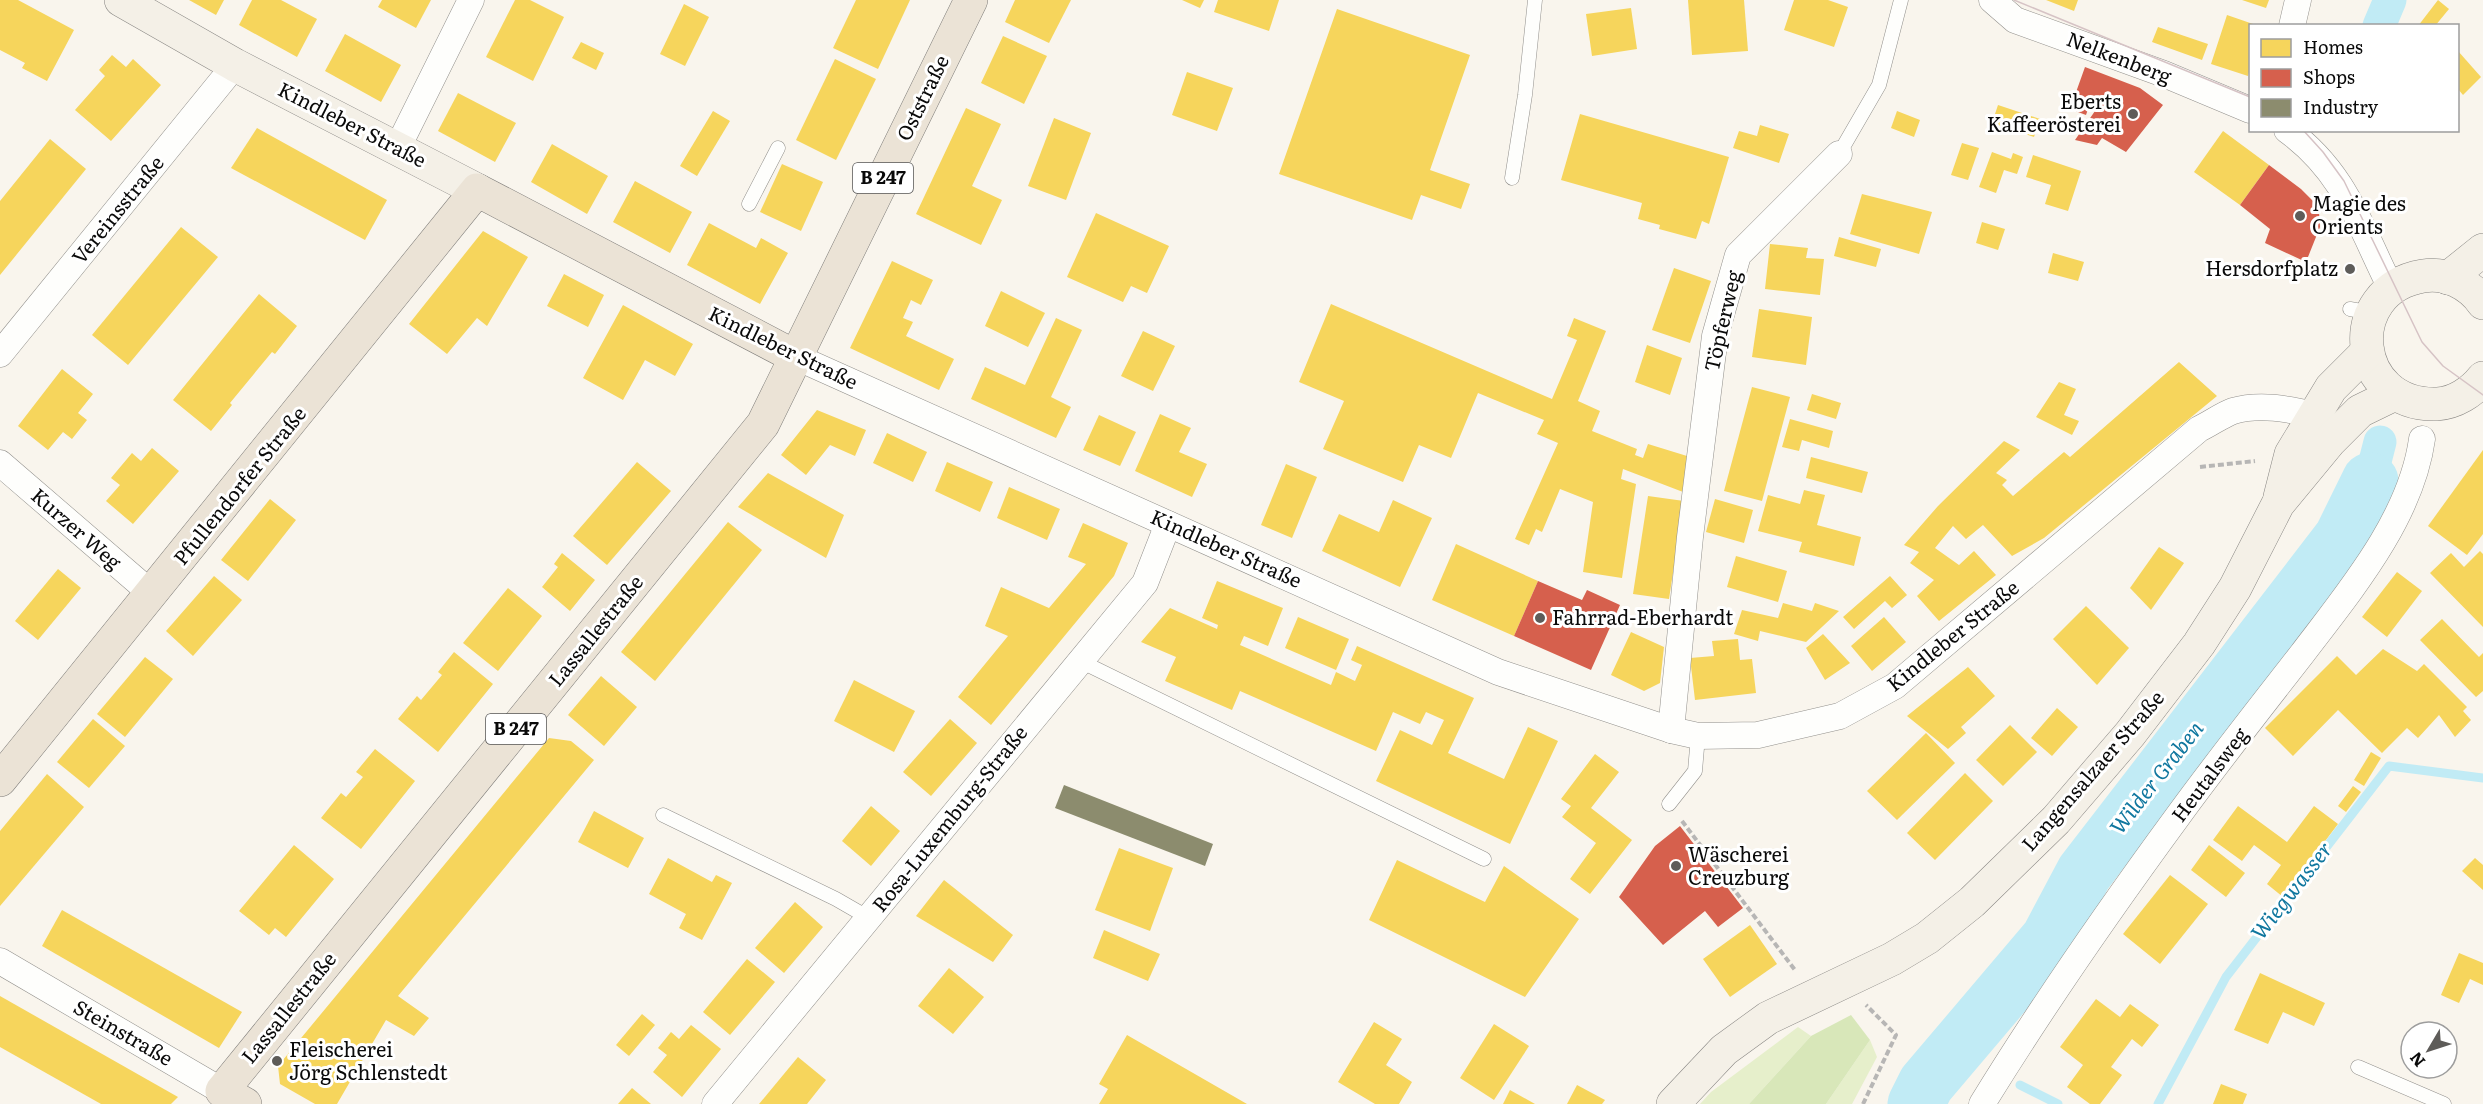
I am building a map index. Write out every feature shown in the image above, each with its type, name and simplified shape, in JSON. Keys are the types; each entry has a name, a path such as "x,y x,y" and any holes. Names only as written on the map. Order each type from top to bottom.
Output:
{"main road":[{"name":"Oststraße","path":"795,357 971,0"},
{"name":"Kindleber Straße","path":"477,190 795,357"},
{"name":"Pfullendorfer Straße","path":"0,780 477,190"},
{"name":"Lassallestraße","path":"227,1100 764,424 795,357"}],"street":[{"name":"Kindleber Straße","path":"121,0 235,65 477,190"},
{"path":"397,149 471,0"},
{"name":"Nelkenberg","path":"1992,0 2015,20 2164,74 2249,110"},
{"path":"2292,24 2298,0"},
{"name":"Vereinsstraße","path":"0,354 235,65"},
{"path":"2291,132 2304,142 2339,182 2371,303 2367,352 2372,368 2382,382 2395,394 2417,403 2442,404 2466,394 2483,378"},
{"name":"Töpferweg","path":"1671,730 1690,537 1715,336 1738,255 1839,154"},
{"path":"2448,278 2483,250"},
{"path":"2371,303 2412,278 2430,275 2448,278 2464,285 2483,303"},
{"name":"Langensalzaer Straße","path":"2278,504 2290,454 2331,388 2367,352"},
{"name":"Kindleber Straße","path":"795,357 1498,672 1671,730 1698,736 1758,735 1840,716 1895,686 2199,429 2232,411 2260,407 2315,415"},
{"name":"Langensalzaer Straße","path":"1673,1104 1724,1050 1768,1018 1844,983 1927,938 1972,902 2056,820 2130,734 2199,644 2235,588 2278,504 2330,441 2360,411 2395,394"},
{"name":"Heutalsweg","path":"1982,1104 2090,938 2365,570 2401,505 2419,461 2422,439"},
{"name":"Kurzer Weg","path":"0,463 152,594"},
{"name":"Rosa-Luxemburg-Straße","path":"715,1104 1145,583 1168,524"},
{"name":"Steinstraße","path":"0,961 227,1100"}],"lane":[{"path":"1512,178 1525,95 1535,0"},
{"name":"Töpferweg","path":"1839,154 1879,85 1901,0"},
{"path":"749,204 778,148"},
{"path":"1080,661 1484,859"},
{"path":"1669,804 1695,771 1698,736"},
{"path":"663,814 836,899 869,918"},
{"path":"2358,1067 2444,1104"}],"path":[{"path":"1669,804 1787,961"},
{"path":"1844,983 1896,1035 1863,1104"}],"green space":[{"path":"1851,1015 1870,1040 1826,1104 1749,1104 1811,1036"},
{"path":"1798,1027 1811,1036 1749,1104 1700,1104 1711,1092"},
{"path":"1870,1040 1877,1057 1852,1104 1826,1104"}],"building: Homes":[{"path":"0,0 18,0 74,30 47,81 22,68 25,63 0,50"},
{"path":"189,0 224,0 216,15"},
{"path":"252,0 281,0 317,19 297,57 239,25"},
{"path":"382,0 431,0 416,28 378,7"},
{"path":"515,0 530,0 564,17 533,81 486,57"},
{"path":"856,0 910,0 878,69 833,48"},
{"path":"1015,0 1071,0 1049,43 1005,22"},
{"path":"1182,0 1204,0 1200,8"},
{"path":"1218,0 1279,0 1269,31 1214,12"},
{"path":"1688,0 1744,0 1748,51 1692,55"},
{"path":"1794,0 1828,0 1848,7 1834,47 1784,30"},
{"path":"2046,0 2078,0 2074,11"},
{"path":"2242,0 2269,0 2266,8"},
{"path":"2438,0 2449,9 2437,24 2420,24"},
{"path":"684,4 709,17 685,66 660,54"},
{"path":"1631,8 1637,49 1592,56 1586,14"},
{"path":"1337,9 1470,55 1430,170 1470,184 1461,209 1421,195 1412,220 1279,174"},
{"path":"2227,15 2253,24 2249,24 2248,76 2211,64"},
{"path":"2158,27 2208,44 2202,60 2152,42"},
{"path":"345,34 401,65 381,102 325,71"},
{"path":"1003,36 1047,56 1024,104 981,83"},
{"path":"581,42 604,53 596,70 572,58"},
{"path":"2459,52 2481,77 2463,95 2459,90"},
{"path":"112,55 126,67 133,59 161,85 111,141 75,110 105,76 99,70"},
{"path":"835,59 876,79 836,160 796,140"},
{"path":"1187,72 1233,88 1217,131 1172,115"},
{"path":"458,93 516,123 495,162 438,131"},
{"path":"1998,105 2040,119 2034,137 1992,123"},
{"path":"966,108 1001,124 972,186 1002,200 981,245 916,214"},
{"path":"713,111 730,121 697,176 680,166"},
{"path":"1897,111 1920,120 1914,137 1891,128"},
{"path":"1580,114 1729,157 1709,224 1702,221 1696,239 1659,229 1660,225 1638,219 1642,203 1561,180"},
{"path":"1054,118 1091,133 1066,200 1028,186"},
{"path":"1760,125 1789,134 1779,163 1733,148 1739,131 1757,136"},
{"path":"257,128 387,200 365,240 231,168"},
{"path":"2223,131 2269,165 2240,205 2194,172"},
{"path":"50,139 86,169 0,275 0,201"},
{"path":"1962,143 1979,148 1968,180 1951,175"},
{"path":"552,144 608,176 587,214 531,182"},
{"path":"1992,152 2011,159 2013,153 2023,157 2017,174 2004,170 1996,193 1979,187"},
{"path":"2033,155 2081,171 2068,211 2045,204 2051,185 2026,177"},
{"path":"782,164 823,182 801,231 760,212"},
{"path":"635,181 692,212 670,253 613,222"},
{"path":"1862,194 1932,212 1919,254 1850,234"},
{"path":"1096,213 1169,246 1147,293 1131,286 1123,302 1067,277"},
{"path":"1982,222 2005,229 1998,250 1976,243"},
{"path":"709,223 756,248 761,238 788,253 760,304 687,265"},
{"path":"181,227 218,257 128,365 92,335"},
{"path":"483,231 528,257 487,326 477,318 447,354 409,324"},
{"path":"1839,237 1881,249 1876,267 1834,256"},
{"path":"1770,244 1808,248 1806,258 1824,259 1820,295 1765,289"},
{"path":"2053,253 2084,262 2078,281 2048,273"},
{"path":"892,261 933,280 921,305 911,300 903,318 913,322 906,336 954,359 939,390 850,348"},
{"path":"1674,268 1711,281 1690,343 1652,330"},
{"path":"564,274 604,295 588,327 547,306"},
{"path":"1001,291 1045,313 1028,347 985,326"},
{"path":"259,294 297,326 230,403 232,405 211,431 173,400"},
{"path":"1331,304 1552,399 1577,340 1567,336 1574,318 1606,331 1578,401 1600,411 1592,431 1637,449 1635,455 1643,458 1648,444 1687,456 1683,492 1623,469 1621,479 1636,484 1622,578 1583,572 1593,502 1560,489 1542,532 1536,529 1529,545 1515,539 1558,443 1537,434 1544,420 1478,393 1451,458 1419,445 1403,482 1323,449 1344,401 1299,382"},
{"path":"623,305 693,344 675,376 645,360 623,400 583,378"},
{"path":"1759,309 1812,317 1806,365 1752,357"},
{"path":"1056,318 1082,330 1051,397 1071,407 1056,438 971,399 985,367 1025,385"},
{"path":"1143,331 1175,346 1153,391 1121,376"},
{"path":"1647,345 1682,358 1670,395 1635,382"},
{"path":"2179,362 2217,396 2044,538 2012,556 1983,525 1966,539 1953,526 1935,548 1959,565 1974,551 1996,575 1939,621 1917,596 1934,580 1910,563 1919,552 1904,545 1938,506 2004,441 2020,450 1996,473 2007,480 2002,485 2013,496 2064,452 2070,457"},
{"path":"62,369 93,394 78,413 87,420 72,439 63,432 48,450 18,426"},
{"path":"2059,382 2076,389 2064,415 2079,421 2072,435 2036,417"},
{"path":"1752,387 1790,397 1762,501 1724,491"},
{"path":"1812,394 1841,403 1836,419 1807,410"},
{"path":"817,410 866,430 855,456 830,445 806,475 781,455"},
{"path":"1160,414 1191,428 1179,452 1207,464 1192,497 1135,471"},
{"path":"1099,415 1136,432 1120,466 1083,450"},
{"path":"1790,419 1833,431 1829,448 1802,440 1799,451 1782,447"},
{"path":"887,433 927,452 913,482 873,463"},
{"path":"152,448 179,471 133,524 106,501 120,485 111,478 132,453 141,461"},
{"path":"2483,450 2483,534 2467,555 2428,526"},
{"path":"1811,457 1868,472 1862,493 1806,478"},
{"path":"637,462 671,491 607,565 573,536"},
{"path":"947,462 993,482 980,512 935,491"},
{"path":"1286,464 1317,477 1292,538 1261,525"},
{"path":"768,473 844,515 826,558 738,507"},
{"path":"1009,487 1060,509 1047,540 997,518"},
{"path":"1804,490 1825,495 1817,525 1861,537 1854,566 1799,552 1802,542 1758,531 1768,495 1800,504"},
{"path":"1648,496 1684,501 1669,599 1633,594"},
{"path":"270,499 296,520 248,581 221,560"},
{"path":"1715,499 1753,510 1744,543 1706,532"},
{"path":"1393,500 1432,518 1400,587 1322,551 1339,514 1379,532"},
{"path":"728,522 762,550 655,681 621,652"},
{"path":"1083,523 1128,543 1114,576 991,725 958,697 1008,636 985,626 1001,587 1049,608 1086,564 1068,557"},
{"path":"1456,544 1538,581 1514,636 1432,600"},
{"path":"2159,547 2184,563 2151,610 2130,588"},
{"path":"2480,551 2483,554 2483,627 2430,573 2451,553 2464,567"},
{"path":"562,553 595,580 570,611 542,587 558,567 554,564"},
{"path":"1736,556 1787,571 1778,602 1727,587"},
{"path":"58,569 81,588 38,640 15,621"},
{"path":"2397,572 2422,591 2387,637 2362,617"},
{"path":"214,576 242,600 193,656 166,631"},
{"path":"1890,576 1907,595 1892,608 1885,601 1854,629 1843,617"},
{"path":"1217,581 1283,608 1268,646 1244,636 1240,645 1331,685 1336,672 1355,681 1362,665 1351,660 1357,646 1474,698 1448,753 1504,779 1528,727 1558,741 1510,844 1376,781 1400,730 1432,745 1444,720 1426,712 1420,724 1393,712 1376,751 1240,691 1232,710 1165,681 1176,657 1141,642 1170,608 1217,629 1218,625 1202,618"},
{"path":"508,588 542,616 498,671 463,643"},
{"path":"1783,603 1812,611 1815,603 1839,611 1806,642 1760,631 1758,641 1734,634 1742,610 1778,618"},
{"path":"2086,606 2129,648 2097,685 2053,639"},
{"path":"1298,617 1349,639 1336,670 1285,648"},
{"path":"1884,617 1906,642 1872,671 1851,646"},
{"path":"2442,619 2479,657 2483,653 2483,691 2476,697 2420,640"},
{"path":"1631,632 1664,647 1660,683 1644,691 1611,675"},
{"path":"1823,634 1850,663 1825,680 1806,648"},
{"path":"1738,639 1740,660 1752,659 1756,693 1695,700 1690,658 1714,656 1712,641"},
{"path":"2383,649 2417,671 2424,664 2467,707 2463,711 2471,720 2455,737 2439,715 2418,738 2407,728 2382,753 2338,710 2293,756 2265,728 2337,656 2356,675"},
{"path":"454,652 493,684 438,752 398,719 417,696 421,700 442,675 438,672"},
{"path":"145,657 173,679 125,737 97,714"},
{"path":"1968,667 1995,696 1961,727 1966,733 1948,749 1907,716"},
{"path":"601,676 637,707 604,746 568,715"},
{"path":"854,680 915,711 894,752 834,721"},
{"path":"2057,708 2078,727 2052,756 2031,738"},
{"path":"93,719 125,746 89,788 57,762"},
{"path":"950,719 977,743 931,796 903,772"},
{"path":"2010,725 2037,752 2003,786 1976,760"},
{"path":"1926,733 1955,763 1897,820 1867,791"},
{"path":"549,738 571,741 594,760 398,996 429,1018 414,1036 386,1020 337,1104 315,1104 280,1084 278,1066"},
{"path":"375,749 415,781 361,849 321,818 341,793 346,797 363,777 356,772"},
{"path":"2371,752 2381,758 2364,786 2354,780"},
{"path":"1595,754 1619,772 1591,808 1632,840 1590,894 1570,879 1596,843 1562,817 1571,806 1561,799"},
{"path":"1965,773 1993,801 1935,860 1907,833"},
{"path":"47,774 84,807 0,906 0,831"},
{"path":"2353,786 2361,792 2346,812 2338,806"},
{"path":"871,806 900,831 871,866 842,841"},
{"path":"2238,806 2287,842 2314,806 2338,824 2283,897 2267,884 2281,865 2254,845 2242,861 2213,840"},
{"path":"594,811 644,838 628,868 578,842"},
{"path":"294,845 334,879 286,937 275,928 269,935 239,911"},
{"path":"2209,845 2245,873 2226,897 2191,870"},
{"path":"1119,848 1173,868 1150,931 1095,910"},
{"path":"668,858 712,882 716,875 732,883 702,940 679,928 686,914 649,894"},
{"path":"2475,858 2483,865 2483,890 2462,871"},
{"path":"1397,860 1485,902 1504,866 1579,919 1525,997 1369,920"},
{"path":"2170,875 2208,904 2160,964 2123,934"},
{"path":"944,880 1013,935 993,962 916,916"},
{"path":"795,902 823,927 784,973 755,948"},
{"path":"62,910 242,1012 219,1048 42,946"},
{"path":"1750,925 1777,964 1730,997 1703,959"},
{"path":"1104,930 1160,954 1148,981 1093,958"},
{"path":"2459,953 2483,963 2483,985 2470,979 2459,1003 2441,995"},
{"path":"747,959 775,982 730,1035 703,1012"},
{"path":"949,968 984,997 953,1034 918,1006"},
{"path":"2260,973 2325,1003 2314,1026 2283,1012 2268,1044 2234,1030"},
{"path":"0,996 178,1097 171,1104 101,1104 0,1047"},
{"path":"2096,999 2120,1017 2130,1004 2159,1025 2142,1047 2132,1039 2111,1067 2122,1075 2100,1104 2090,1104 2067,1087 2083,1065 2060,1047"},
{"path":"642,1014 655,1025 629,1056 616,1045"},
{"path":"1374,1022 1402,1039 1386,1065 1412,1082 1399,1104 1375,1104 1338,1082"},
{"path":"1494,1024 1529,1046 1494,1100 1460,1078"},
{"path":"691,1025 721,1049 682,1097 653,1072 667,1055 658,1048 671,1032 679,1039"},
{"path":"1127,1035 1247,1104 1099,1104 1108,1089 1099,1084"},
{"path":"798,1057 826,1080 807,1104 759,1104"},
{"path":"2221,1084 2247,1094 2243,1104 2213,1104"},
{"path":"1577,1085 1605,1100 1602,1104 1567,1104"},
{"path":"632,1088 651,1104 618,1104"},
{"path":"1510,1090 1535,1104 1503,1104"}],"building: Shops":[{"path":"2085,67 2140,88 2163,105 2126,152 2102,138 2097,145 2075,140 2095,111 2088,109 2086,115 2070,109"},
{"path":"2269,165 2301,189 2314,202 2319,212 2320,227 2306,262 2265,243 2270,229 2240,205"},
{"path":"1538,581 1582,600 1587,590 1620,605 1591,670 1514,636"},
{"path":"1680,826 1743,908 1718,927 1705,911 1663,945 1619,897 1655,846"}],"building: Industry":[{"path":"1064,785 1213,844 1205,866 1055,808"}],"waterway":[{"name":"Wilder Graben","path":"2380,24 2390,0"},
{"name":"Wilder Graben","path":"2370,481 2380,442"},
{"name":"Wilder Graben","path":"1916,1104 1926,1084 2049,939 2084,873 2342,538 2370,481"},
{"name":"Wiegwasser","path":"2158,1104 2226,977 2389,766 2483,778"},
{"name":"Wiegwasser","path":"2020,1085 2058,1104"}],"tram line":[{"path":"2014,0 2249,97"},
{"path":"2305,132 2344,181 2422,342 2443,366 2483,395"}],"place":[{"name":"Eberts Kaffeerösterei","path":"2133,114"},
{"name":"Magie des Orients","path":"2300,216"},
{"name":"Hersdorfplatz","path":"2350,269"},
{"name":"Fahrrad-Eberhardt","path":"1540,618"},
{"name":"Wäscherei Creuzburg","path":"1676,866"},
{"name":"Fleischerei Jörg Schlenstedt","path":"277,1061"}]}
